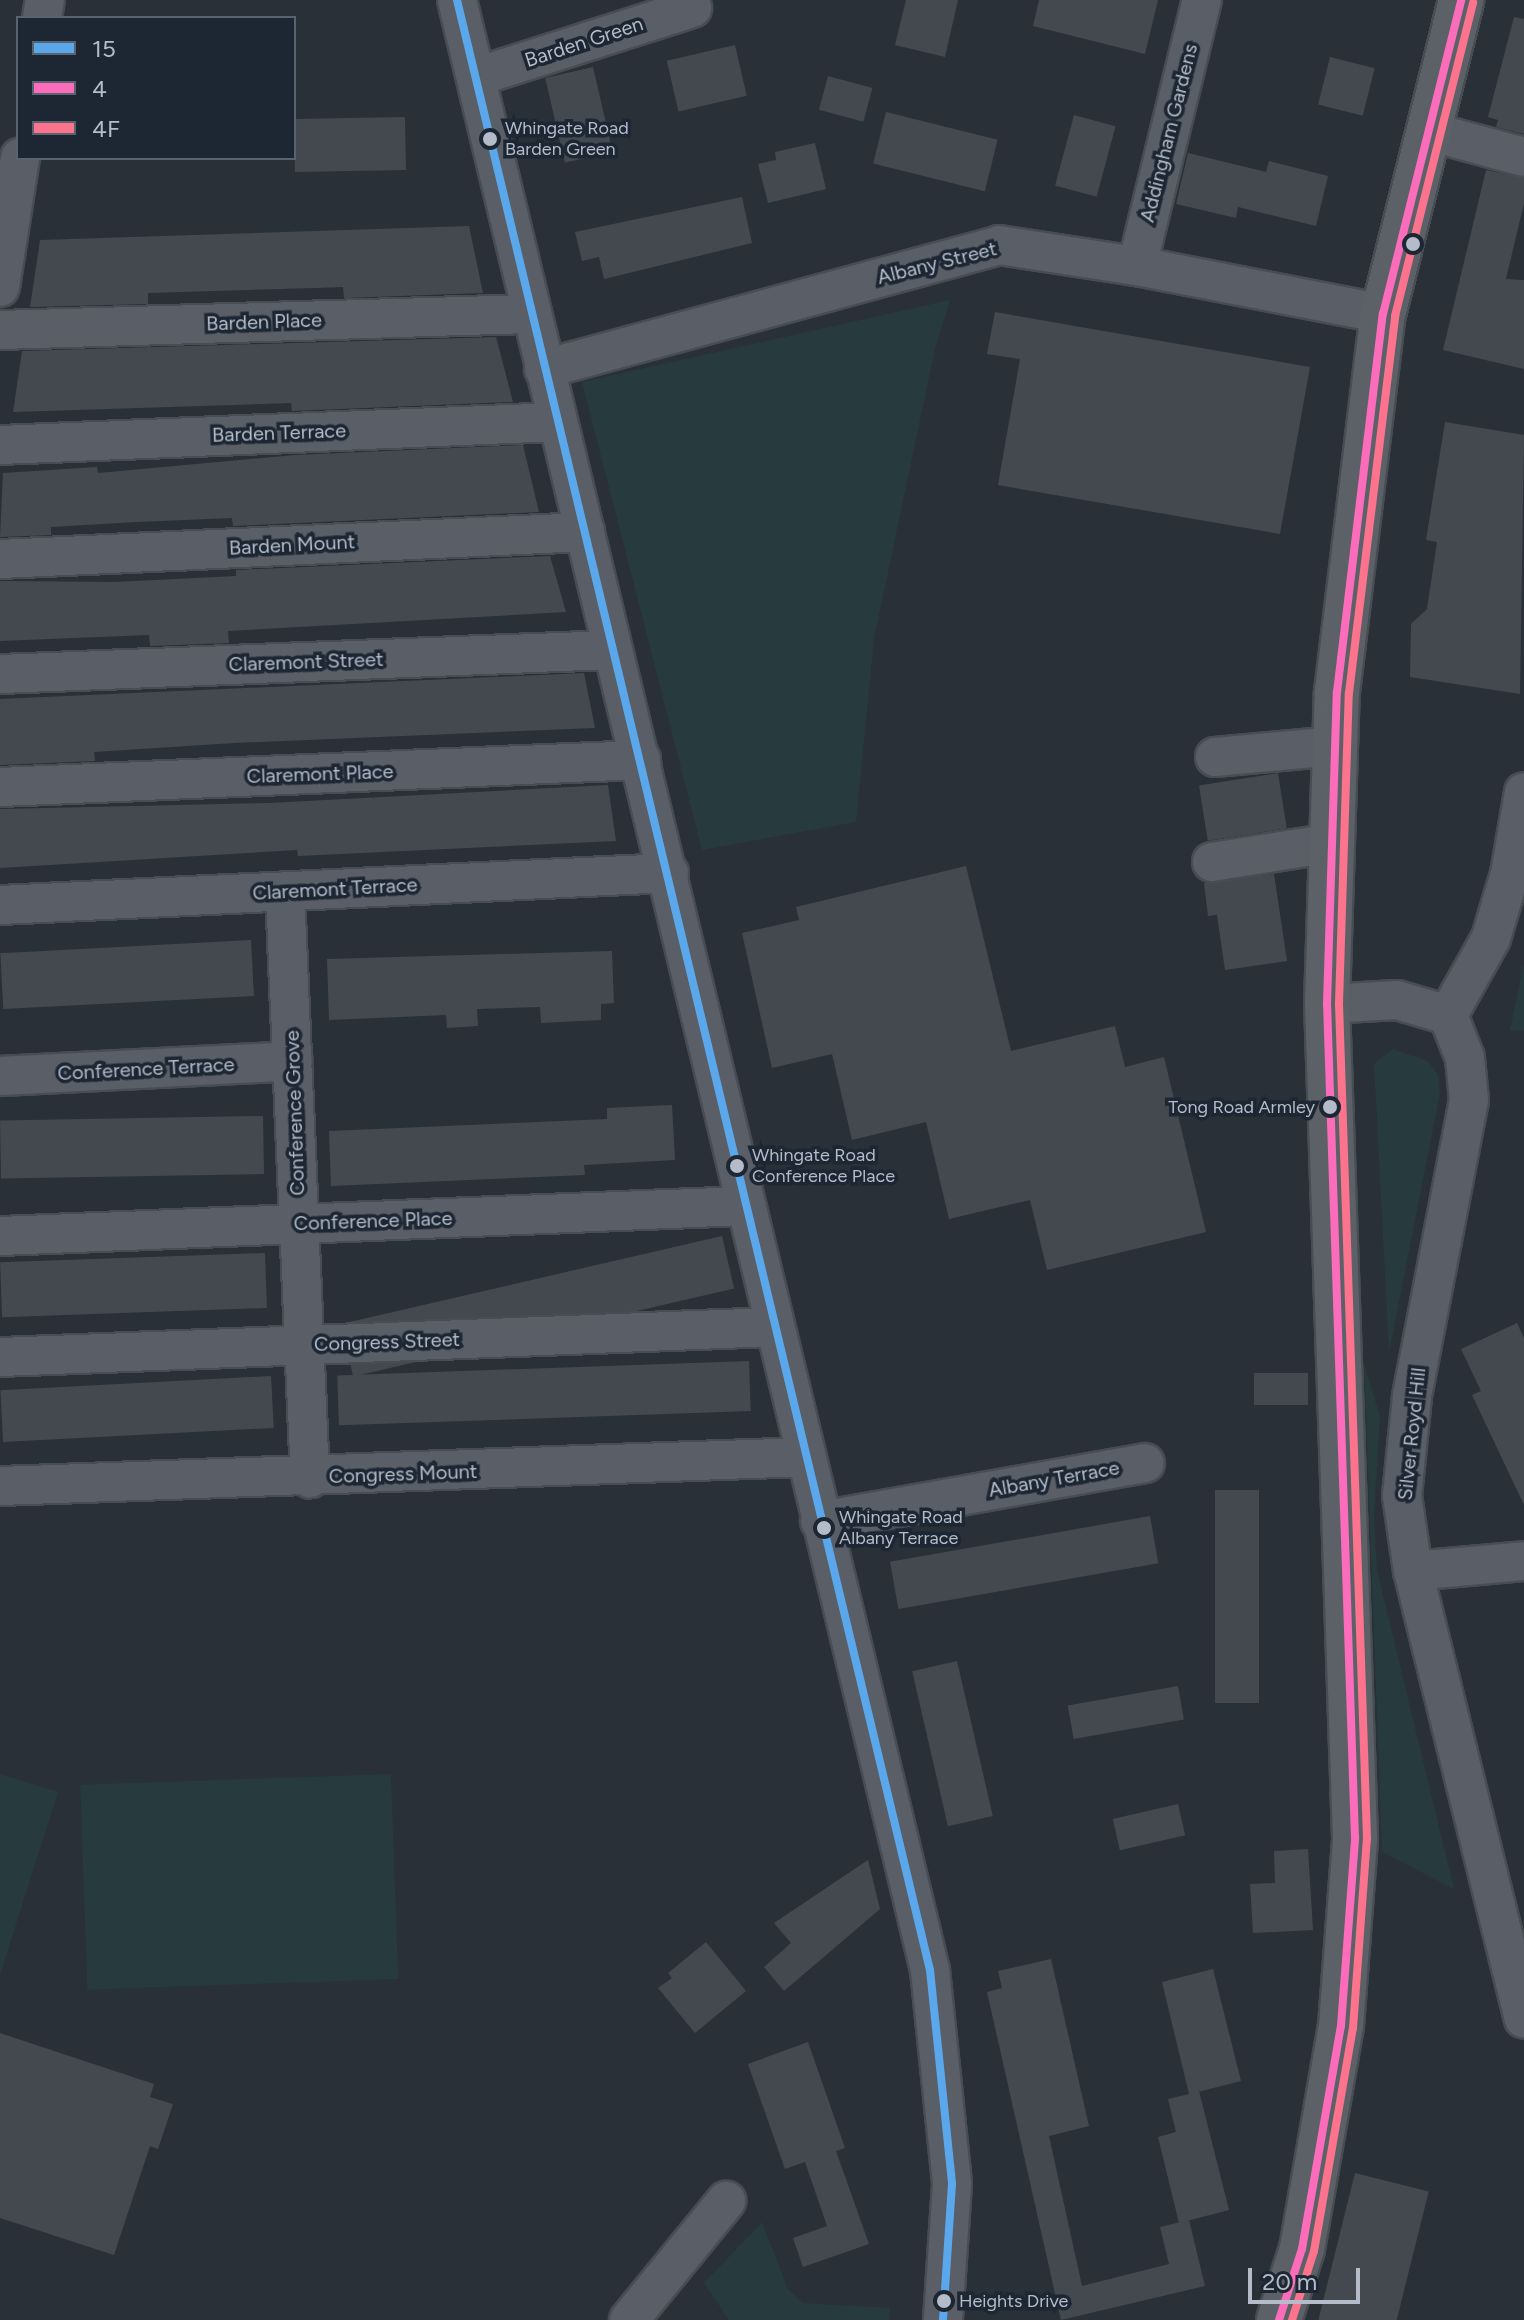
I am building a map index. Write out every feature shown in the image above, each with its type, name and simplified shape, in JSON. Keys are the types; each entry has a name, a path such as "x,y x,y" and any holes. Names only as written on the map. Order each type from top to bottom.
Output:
{"main road":[{"path":"1279,2320 1302,2249 1341,2026 1355,1838 1327,1004 1337,692 1383,314 1461,0"}],"street":[{"path":"457,0 529,314 669,873 773,1327 930,1970 952,2184 943,2320"},
{"name":"Addingham Gardens","path":"1137,266 1202,0"},
{"name":"Barden Green","path":"476,77 692,8"},
{"path":"1428,131 1524,157"},
{"path":"0,287 20,160"},
{"name":"Albany Street","path":"544,369 999,245 1137,266 1383,314"},
{"name":"Barden Place","path":"0,330 529,314"},
{"name":"Barden Terrace","path":"0,445 558,422"},
{"name":"Barden Mount","path":"0,559 585,532"},
{"name":"Claremont Street","path":"0,674 612,650"},
{"path":"1215,757 1335,746"},
{"name":"Claremont Place","path":"0,787 641,760"},
{"path":"1327,1004 1397,1000 1448,1015 1491,938 1510,874 1524,792"},
{"path":"1212,862 1332,843"},
{"name":"Claremont Terrace","path":"0,905 669,873"},
{"name":"Conference Grove","path":"285,892 310,1478"},
{"name":"Silver Royd Hill","path":"1448,1015 1465,1058 1469,1100 1412,1397 1402,1495 1413,1571 1511,1916 1524,2018"},
{"name":"Conference Terrace","path":"0,1076 293,1061"},
{"name":"Conference Place","path":"0,1236 745,1206"},
{"name":"Congress Street","path":"0,1357 773,1327"},
{"name":"Congress Mount","path":"0,1486 310,1478 805,1457"},
{"name":"Albany Terrace","path":"820,1521 1145,1463"},
{"path":"1413,1571 1524,1561"},
{"path":"629,2320 726,2201"}],"green space":[{"path":"950,300 935,349 874,639 856,822 702,850 582,382"},
{"path":"1524,963 1524,1030 1510,1030"},
{"path":"1392,1049 1428,1061 1438,1075 1440,1093 1389,1353 1374,1064"},
{"path":"1364,1364 1380,1416 1374,1515 1377,1570 1454,1889 1382,1852"},
{"path":"0,1774 58,1792 0,1975"},
{"path":"391,1774 398,1979 87,1990 80,1785"},
{"path":"762,2222 788,2289 803,2303 890,2308 889,2320 729,2320 704,2283"}],"building":[{"path":"906,0 958,0 945,57 895,45"},
{"path":"1039,0 1158,0 1145,54 1033,26"},
{"path":"1514,17 1524,19 1524,134 1496,127 1498,120 1488,117"},
{"path":"735,45 747,96 678,111 667,61"},
{"path":"1330,57 1375,68 1363,116 1318,105"},
{"path":"593,67 613,152 565,163 545,78"},
{"path":"828,76 872,88 863,122 819,110"},
{"path":"886,112 998,140 985,191 873,163"},
{"path":"1074,115 1116,126 1097,197 1055,186"},
{"path":"405,117 406,170 295,172 296,119"},
{"path":"815,143 826,189 768,203 758,164 776,160 775,152"},
{"path":"1188,153 1266,172 1269,161 1328,176 1316,226 1238,207 1236,218 1176,204"},
{"path":"1486,170 1524,178 1524,203 1506,279 1524,280 1524,369 1443,350"},
{"path":"742,197 752,243 604,279 599,257 582,261 575,232"},
{"path":"469,226 483,293 344,298 343,287 148,293 148,304 30,307 40,240"},
{"path":"995,312 1310,367 1280,534 998,485 1020,359 987,354"},
{"path":"496,337 513,402 292,411 291,403 13,412 22,351"},
{"path":"1445,422 1524,435 1520,694 1410,677 1411,624 1427,609 1437,542 1426,540"},
{"path":"523,445 539,512 233,526 232,518 136,522 51,527 51,535 0,537 3,473 97,467 98,473 295,455"},
{"path":"550,556 566,612 228,631 229,643 150,646 149,635 0,641 0,581 115,582 236,576 236,570"},
{"path":"584,673 595,728 234,743 94,752 95,761 0,765 0,699"},
{"path":"1278,773 1287,828 1208,841 1199,786"},
{"path":"608,785 616,841 298,856 297,850 0,868 0,809 269,803"},
{"path":"966,866 1011,1051 1115,1026 1125,1067 1164,1057 1206,1232 1047,1270 1030,1200 949,1219 926,1122 852,1140 832,1054 772,1068 742,933 799,920 796,907"},
{"path":"1274,874 1287,961 1225,970 1217,915 1208,916 1204,883"},
{"path":"251,940 254,996 3,1009 0,953"},
{"path":"612,951 614,1003 601,1004 601,1020 541,1023 540,1007 477,1009 478,1026 447,1028 446,1015 329,1020 327,959"},
{"path":"672,1105 675,1160 584,1165 585,1175 331,1186 329,1131 607,1119 607,1108"},
{"path":"263,1116 264,1174 1,1179 0,1121"},
{"path":"722,1236 734,1289 353,1377 341,1324"},
{"path":"265,1253 267,1308 2,1317 0,1262"},
{"path":"1517,1323 1524,1338 1524,1505 1472,1395 1481,1391 1461,1349"},
{"path":"749,1361 751,1411 339,1425 337,1375"},
{"path":"1254,1373 1308,1373 1308,1405 1254,1405"},
{"path":"271,1376 274,1428 3,1442 0,1390"},
{"path":"1215,1490 1259,1490 1259,1703 1215,1703"},
{"path":"1150,1516 1158,1563 898,1609 890,1562"},
{"path":"957,1661 993,1816 948,1826 912,1671"},
{"path":"1178,1686 1184,1719 1074,1739 1068,1705"},
{"path":"1178,1804 1185,1835 1120,1850 1113,1819"},
{"path":"1308,1849 1313,1930 1253,1933 1250,1884 1275,1883 1274,1851"},
{"path":"868,1860 880,1909 784,1991 764,1967 791,1943 774,1923"},
{"path":"706,1942 746,1991 695,2033 658,1988 672,1978 668,1973"},
{"path":"1051,1959 1089,2126 1049,2136 1082,2286 1169,2264 1160,2227 1189,2220 1205,2286 1061,2320 987,1992 1002,1988 998,1971"},
{"path":"1213,1969 1241,2081 1199,2092 1229,2210 1179,2223 1158,2137 1176,2132 1168,2099 1189,2094 1162,1982"},
{"path":"0,2033 154,2084 150,2097 173,2104 158,2149 150,2146 114,2255 0,2218"},
{"path":"808,2042 845,2148 836,2151 869,2244 803,2267 793,2238 827,2226 805,2162 785,2169 748,2064"},
{"path":"1355,2173 1429,2191 1397,2320 1318,2320"}],"transit line":[{"name":"15","path":"457,0 930,1970 952,2184 943,2320"},
{"name":"4","path":"1279,2320 1302,2249 1341,2026 1355,1838 1327,1004 1337,692 1383,314 1461,0"},
{"name":"4F","path":"1292,2320 1314,2251 1353,2028 1367,1839 1339,1004 1349,693 1395,316 1473,3"}],"place":[{"name":"Whingate Road Barden Green","path":"490,139"},
{"name":"Tong Road Armley","path":"1330,1107"},
{"name":"Whingate Road Conference Place","path":"737,1166"},
{"name":"Whingate Road Albany Terrace","path":"824,1528"},
{"name":"Heights Drive","path":"944,2301"}]}
